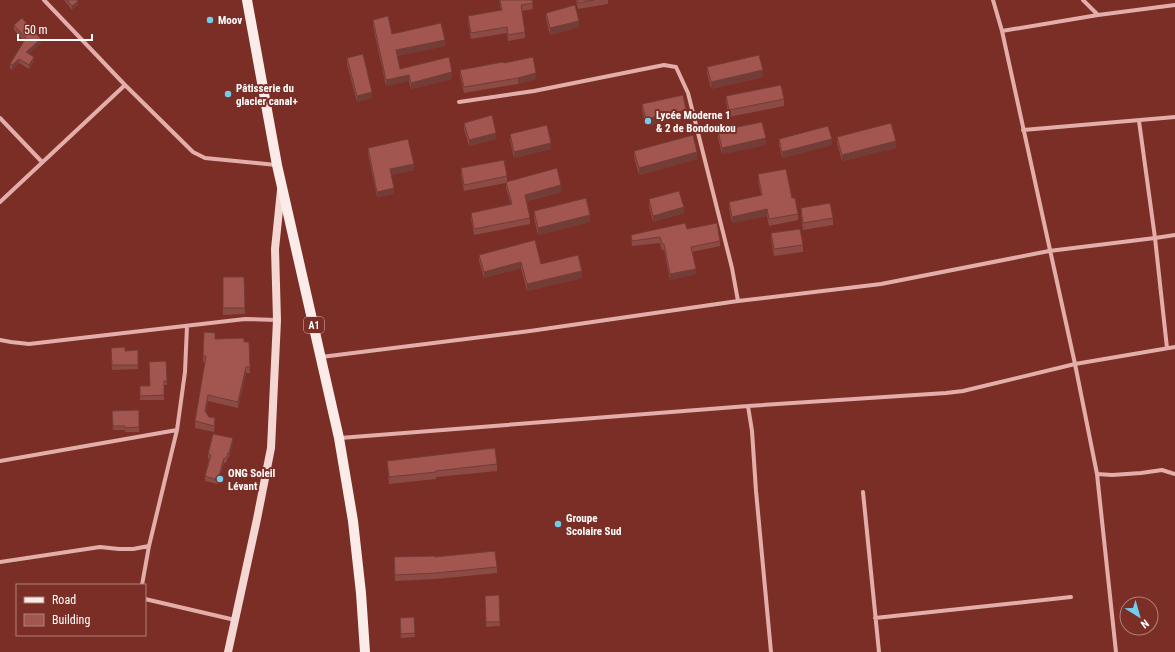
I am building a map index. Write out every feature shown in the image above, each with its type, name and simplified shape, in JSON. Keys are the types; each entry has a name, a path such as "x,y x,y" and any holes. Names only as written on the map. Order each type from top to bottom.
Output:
{"main road":[{"name":"A1","path":"247,0 276,165 339,438 353,521 361,593 365,652"}],"street":[{"path":"44,0 125,85 193,152 205,158 276,165"},
{"path":"994,0 1075,364 1097,474 1116,652"},
{"path":"1083,0 1098,15"},
{"path":"1002,31 1175,4"},
{"path":"459,102 534,91 664,65 676,67 688,93 732,268 738,302"},
{"path":"0,202 125,85"},
{"path":"1023,130 1175,117"},
{"path":"0,118 42,162"},
{"path":"1139,121 1155,238 1167,348"},
{"path":"228,652 256,527 271,448 277,320 275,249 281,187"},
{"path":"321,357 538,330 881,284 1049,251 1175,235"},
{"path":"0,340 29,344 245,319 277,320"},
{"path":"142,584 149,546 177,430 184,372 187,326"},
{"path":"339,438 958,391 1075,364 1175,347"},
{"path":"748,406 752,431 771,652"},
{"path":"0,460 177,430"},
{"path":"1097,474 1112,475 1162,470 1175,474"},
{"path":"863,492 878,652"},
{"path":"0,562 100,547 133,549 149,546"},
{"path":"875,618 1071,597"},
{"path":"146,599 235,620"}],"building":[{"path":"67,0 78,0 78,1 72,6"},
{"path":"500,0 532,0 533,3 521,5 525,32 508,35 507,27 471,33 468,16 502,10"},
{"path":"577,0 594,0 578,3"},
{"path":"575,5 579,21 550,28 546,13"},
{"path":"388,16 392,34 441,23 445,40 396,50 400,69 449,57 452,72 411,83 409,75 386,80 373,20"},
{"path":"22,18 41,39 26,52 34,57 29,65 19,59 12,65 10,64 26,38 14,25"},
{"path":"363,54 372,92 357,96 347,58"},
{"path":"759,55 763,70 711,82 707,67"},
{"path":"533,57 536,73 518,78 464,87 460,70"},
{"path":"781,85 784,99 729,110 726,96"},
{"path":"683,95 686,110 646,119 642,104"},
{"path":"492,115 496,133 469,140 464,123"},
{"path":"762,122 766,138 722,148 718,131"},
{"path":"891,123 896,141 842,155 837,137"},
{"path":"547,125 551,143 514,152 510,134"},
{"path":"828,126 832,139 782,152 779,139"},
{"path":"693,135 697,152 639,168 634,151"},
{"path":"408,139 414,164 390,169 394,188 377,192 368,148"},
{"path":"504,160 507,176 464,185 461,168"},
{"path":"557,168 561,185 525,195 530,218 474,229 471,213 512,204 506,182"},
{"path":"786,169 792,198 795,198 798,214 769,219 767,209 732,217 729,202 762,195 758,174"},
{"path":"679,191 684,207 653,216 649,199"},
{"path":"586,198 590,215 538,228 534,211"},
{"path":"830,203 833,218 803,223 801,208"},
{"path":"685,223 687,229 717,223 720,241 691,247 696,269 670,274 664,244 662,244 660,237 632,241 631,235"},
{"path":"800,229 803,245 774,249 771,233"},
{"path":"535,240 541,264 578,255 582,271 527,284 521,262 484,272 479,255"},
{"path":"223,277 244,277 245,308 223,308"},
{"path":"204,332 215,333 215,339 244,338 244,342 249,342 250,367 246,367 238,402 208,395 205,411 209,417 215,418 214,426 195,421 206,356 203,356"},
{"path":"125,347 125,351 138,350 138,365 112,365 111,348"},
{"path":"166,361 167,381 164,381 164,395 140,396 140,386 150,386 149,362"},
{"path":"139,410 139,427 125,428 125,426 113,426 112,411"},
{"path":"213,434 233,438 229,453 226,459 224,458 218,480 205,476 211,455 208,454"},
{"path":"495,448 497,464 389,477 387,461"},
{"path":"495,551 497,567 436,573 395,575 394,557 435,557"},
{"path":"499,595 500,622 486,622 485,596"},
{"path":"414,617 415,633 401,634 400,618"}],"place":[{"name":"Moov","path":"210,20"},
{"name":"Pâtisserie du glacier canal+","path":"228,94"},
{"name":"Lycée Moderne 1 & 2 de Bondoukou","path":"648,121"},
{"name":"ONG Soleil Lévant","path":"220,479"},
{"name":"Groupe Scolaire Sud","path":"558,524"}]}
